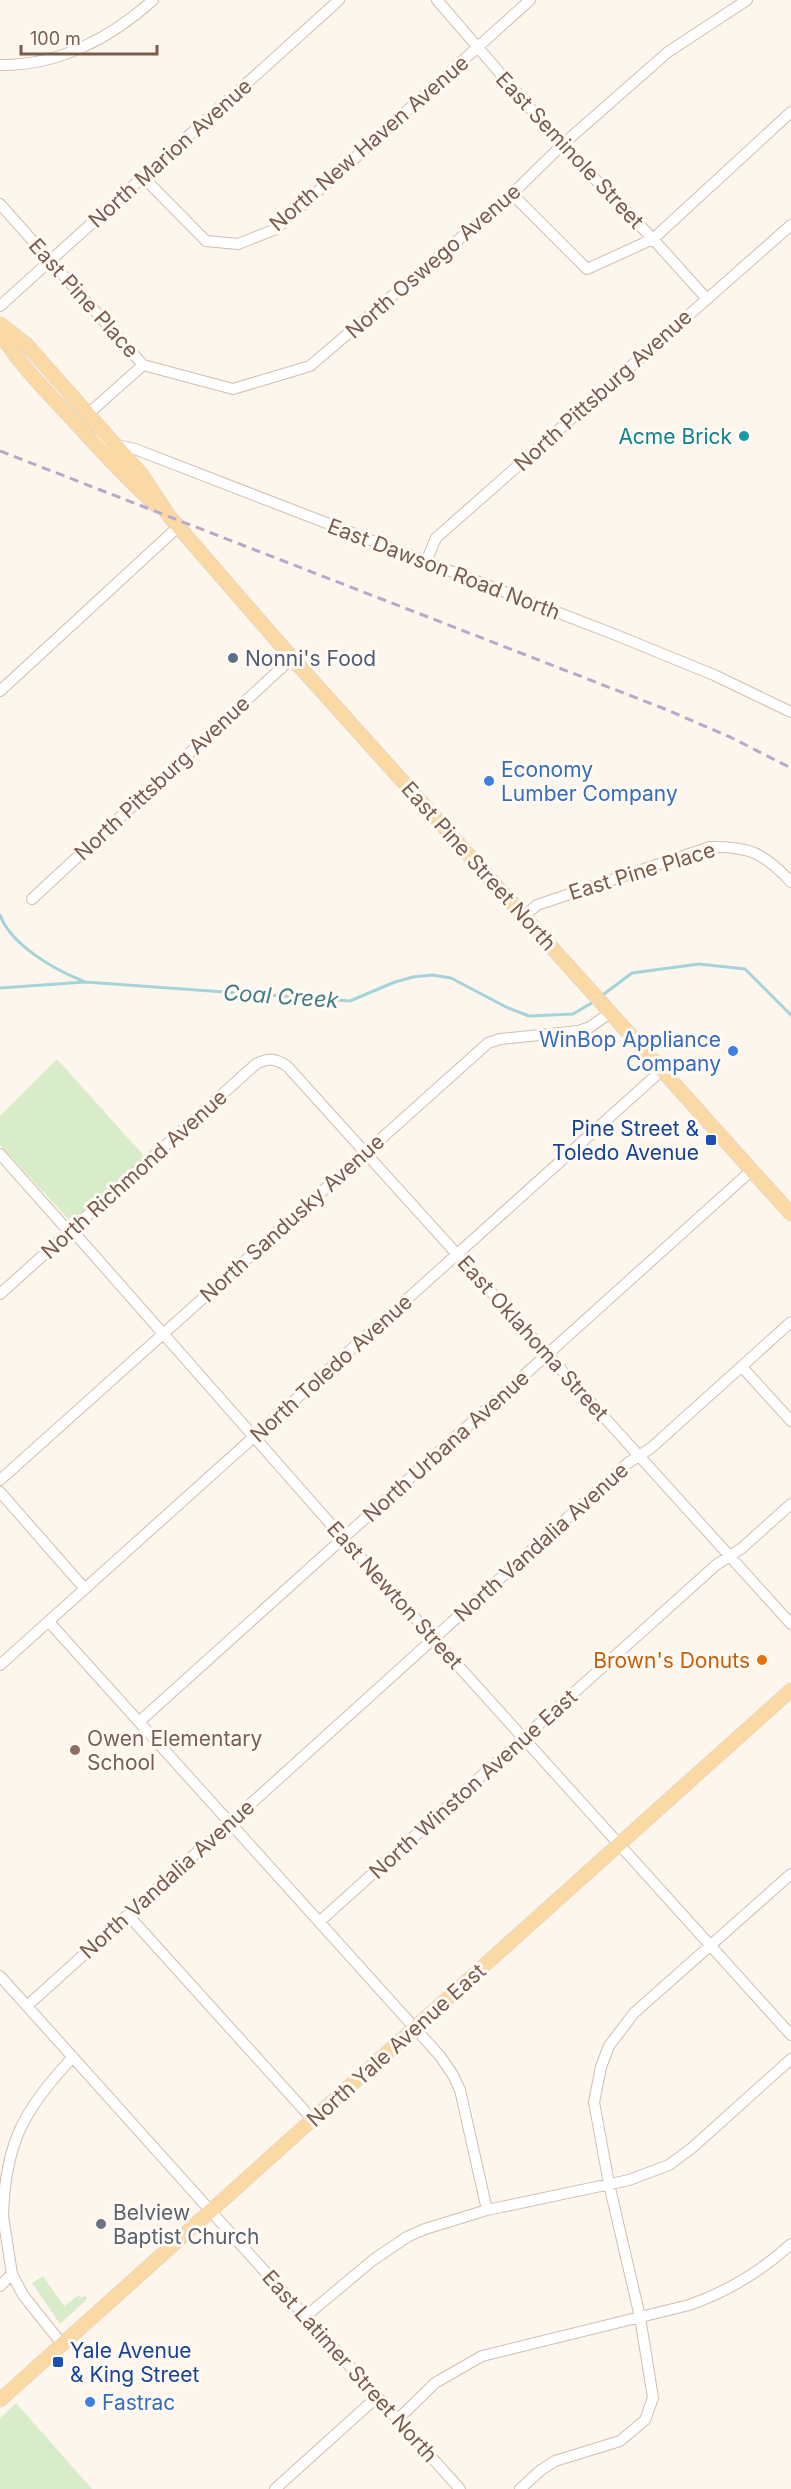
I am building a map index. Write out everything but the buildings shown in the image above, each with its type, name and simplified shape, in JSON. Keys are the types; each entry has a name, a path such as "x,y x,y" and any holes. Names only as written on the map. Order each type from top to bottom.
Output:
{"main road":[{"name":"East Pine Street North","path":"0,324 26,344 142,475 174,522 292,658 791,1214"},
{"name":"East Pine Street North","path":"0,333 13,354 132,484 174,522"},
{"name":"North Yale Avenue East","path":"0,2400 791,1690"}],"street":[{"path":"0,65 35,63 84,47 125,24 153,0"},
{"name":"North Marion Avenue","path":"0,306 339,0"},
{"name":"East Seminole Street","path":"436,0 562,145 653,239 706,298"},
{"name":"North New Haven Avenue","path":"143,177 206,241 238,244 276,229 530,0"},
{"name":"North Oswego Avenue","path":"143,365 233,389 310,366 512,194 562,145 668,51 747,0"},
{"path":"512,194 587,268 653,239 791,112"},
{"name":"East Pine Place","path":"0,204 143,365"},
{"name":"North Pittsburg Avenue","path":"426,562 436,538 791,225"},
{"path":"88,414 143,365"},
{"name":"East Dawson Road North","path":"91,439 135,449 704,670 791,712"},
{"path":"0,691 174,522"},
{"name":"North Pittsburg Avenue","path":"32,899 292,658"},
{"name":"East Pine Place","path":"523,917 537,905 710,847 732,846 750,849 791,882"},
{"name":"North Sandusky Avenue","path":"0,1480 488,1043 500,1039 579,1031 590,1027 608,1010"},
{"name":"East Oklahoma Street","path":"270,1058 287,1066 791,1624"},
{"name":"North Richmond Avenue","path":"0,1294 256,1064 270,1058"},
{"name":"North Toledo Avenue","path":"0,1665 662,1070"},
{"name":"East Newton Street","path":"0,1154 791,2035"},
{"name":"North Urbana Avenue","path":"140,1721 752,1170"},
{"name":"North Vandalia Avenue","path":"27,2006 628,1463 651,1448 791,1322"},
{"path":"742,1366 791,1421"},
{"path":"0,1492 85,1589"},
{"name":"North Winston Avenue East","path":"319,1922 716,1565 730,1557 791,1504"},
{"path":"49,1622 440,2056 460,2090 487,2210"},
{"path":"520,2489 555,2461 614,2444 645,2420 651,2406 652,2391 640,2317 609,2184 594,2102 601,2067 609,2046 634,2013 791,1874"},
{"path":"128,1915 313,2120"},
{"name":"East Latimer Street North","path":"0,1976 458,2488"},
{"path":"62,2344 23,2295 12,2274 2,2215 4,2185 15,2138 38,2097 73,2057"},
{"path":"306,2316 373,2260 407,2237 457,2218 487,2210 655,2172 678,2160 791,2059"},
{"path":"397,2420 435,2383 482,2356 689,2306 715,2296 754,2274 791,2244"},
{"path":"0,2286 12,2274"},
{"path":"275,2489 377,2397"}],"green space":[{"path":"57,1059 145,1157 71,1222 0,1145 0,1116"},
{"path":"43,2276 64,2306 79,2295 87,2299 60,2324 32,2283"},
{"path":"16,2403 92,2489 0,2489 0,2418"}],"waterway":[{"name":"Coal Creek","path":"0,915 14,936 35,955 83,981"},
{"name":"Coal Creek","path":"600,997 632,973 699,964 745,969 791,1015"},
{"name":"Coal Creek","path":"0,988 85,982 350,1001 395,982 432,975 451,978 508,1008 529,1016 573,1014 595,1001"}],"railway":[{"path":"0,451 665,709 730,737 791,768"}],"place":[{"name":"Acme Brick","path":"744,436"},
{"name":"Nonni's Food","path":"233,658"},
{"name":"Economy Lumber Company","path":"489,781"},
{"name":"WinBop Appliance Company","path":"733,1051"},
{"name":"Pine Street & Toledo Avenue","path":"711,1140"},
{"name":"Brown's Donuts","path":"762,1660"},
{"name":"Owen Elementary School","path":"75,1750"},
{"name":"Belview Baptist Church","path":"101,2224"},
{"name":"Yale Avenue & King Street","path":"58,2362"},
{"name":"Fastrac","path":"90,2402"}]}
